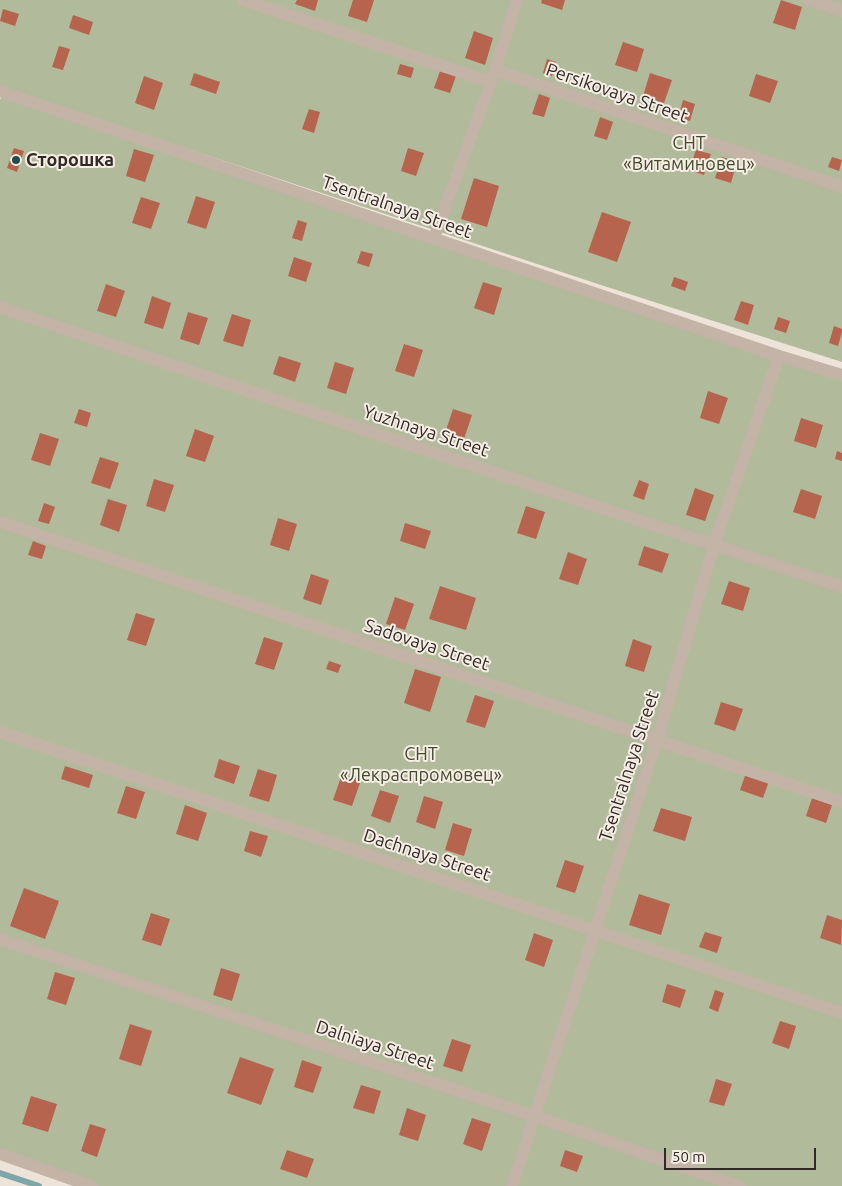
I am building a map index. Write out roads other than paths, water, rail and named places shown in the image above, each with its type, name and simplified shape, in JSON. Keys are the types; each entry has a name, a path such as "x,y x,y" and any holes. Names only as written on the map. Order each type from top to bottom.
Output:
{"street":[{"name":"Persikovaya Street","path":"243,0 493,76 842,187"},
{"path":"434,238 493,76 518,0"},
{"path":"808,0 842,11"},
{"name":"Tsentralnaya Street","path":"1,94 434,238 779,356 842,375"},
{"name":"Yuzhnaya Street","path":"0,307 317,414 842,587"},
{"name":"Tsentralnaya Street","path":"512,1186 657,740 714,544 779,356"},
{"name":"Sadovaya Street","path":"0,522 842,802"},
{"name":"Dachnaya Street","path":"0,732 842,1013"},
{"name":"Dalniaya Street","path":"0,939 739,1186"},
{"path":"0,1154 90,1186"}],"waterway":[{"path":"0,1173 39,1186"}],"place":[{"name":"Сторошка","path":"16,160"}],"park label":[{"name":"СНТ «Витаминовец»","path":"689,153"},
{"name":"СНТ «Лекраспромовец»","path":"421,764"}]}
